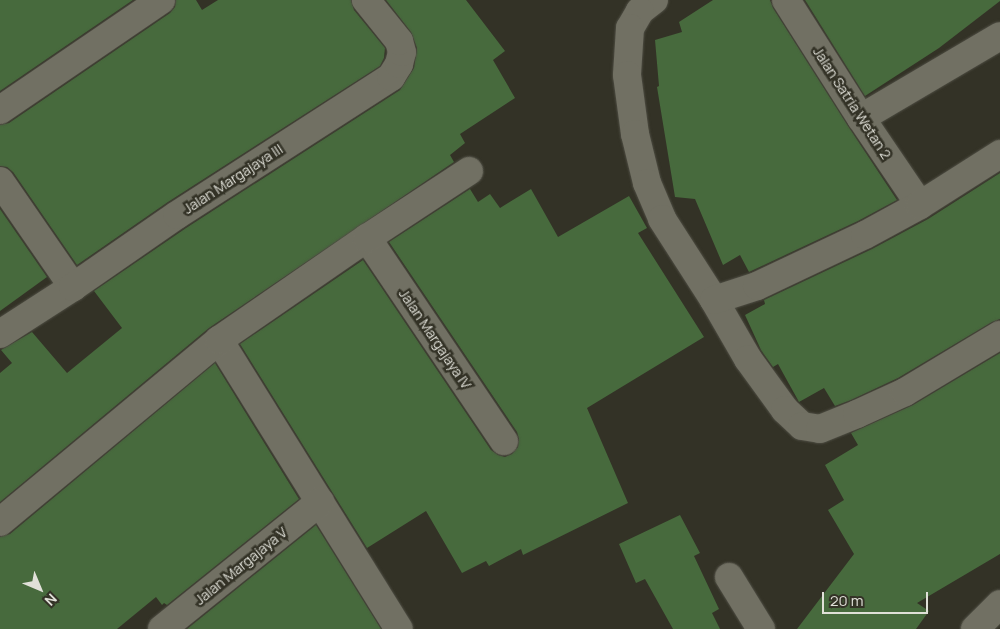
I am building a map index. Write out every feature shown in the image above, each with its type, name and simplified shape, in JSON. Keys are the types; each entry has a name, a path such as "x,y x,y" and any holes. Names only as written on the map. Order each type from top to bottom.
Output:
{"street":[{"path":"0,110 161,0"},
{"name":"Jalan Margajaya III","path":"0,334 73,287 177,215 391,77 399,64 402,52 399,41 366,0"},
{"path":"654,0 640,12 630,28 627,75 635,134 647,183 662,218 714,300 748,359 785,410 802,426 820,429 905,392 1000,335"},
{"name":"Jalan Satria Wetan 2","path":"786,0 861,118 920,205"},
{"path":"861,118 1000,36"},
{"path":"714,300 757,286 865,235 920,205 1000,154"},
{"path":"0,522 219,340 367,238 469,171"},
{"path":"0,181 73,287"},
{"name":"Jalan Margajaya IV","path":"367,238 504,441"},
{"path":"219,340 399,629"},
{"name":"Jalan Margajaya V","path":"162,629 320,502"},
{"path":"729,577 761,629"},
{"path":"975,629 1000,604"}],"building":[{"path":"0,0 133,0 0,91"},
{"path":"176,0 196,0 202,10 218,0 351,0 354,10 385,48 384,58 380,66 168,202 77,265 13,172 7,167 0,166 0,125 9,123 170,13 175,7"},
{"path":"386,0 466,0 505,51 493,60 515,98 460,134 465,143 450,155 454,162 209,328 0,502 0,373 12,363 1,350 32,332 67,373 122,328 94,291 186,228 400,90 414,68 417,48 411,32"},
{"path":"713,0 770,0 773,8 897,200 858,221 749,272 740,255 723,265 695,199 675,197 657,87 659,86 655,40 682,32 679,22"},
{"path":"805,0 1000,1 939,48 865,96"},
{"path":"1000,173 1000,319 898,378 851,400 835,406 824,388 799,402 778,364 773,367 761,350 745,315 765,304 764,300 872,249 928,219"},
{"path":"470,189 478,202 490,194 500,208 531,189 558,237 629,196 647,228 638,233 704,337 587,408 628,503 523,555 521,549 489,566 486,561 462,573 426,511 367,548 240,344 363,260 491,450 505,457 512,454 518,447 519,439 517,432 389,242"},
{"path":"0,209 47,277 0,311"},
{"path":"1000,353 1000,554 917,603 929,611 916,629 797,629 854,554 828,510 844,500 825,465 858,445 851,433 913,405"},
{"path":"215,363 299,499 167,605 164,603 162,605 156,597 117,629 0,629 0,537 10,534"},
{"path":"680,515 700,553 694,556 719,609 712,613 720,629 673,629 645,579 636,583 619,544"},
{"path":"316,525 381,629 187,629"}]}
